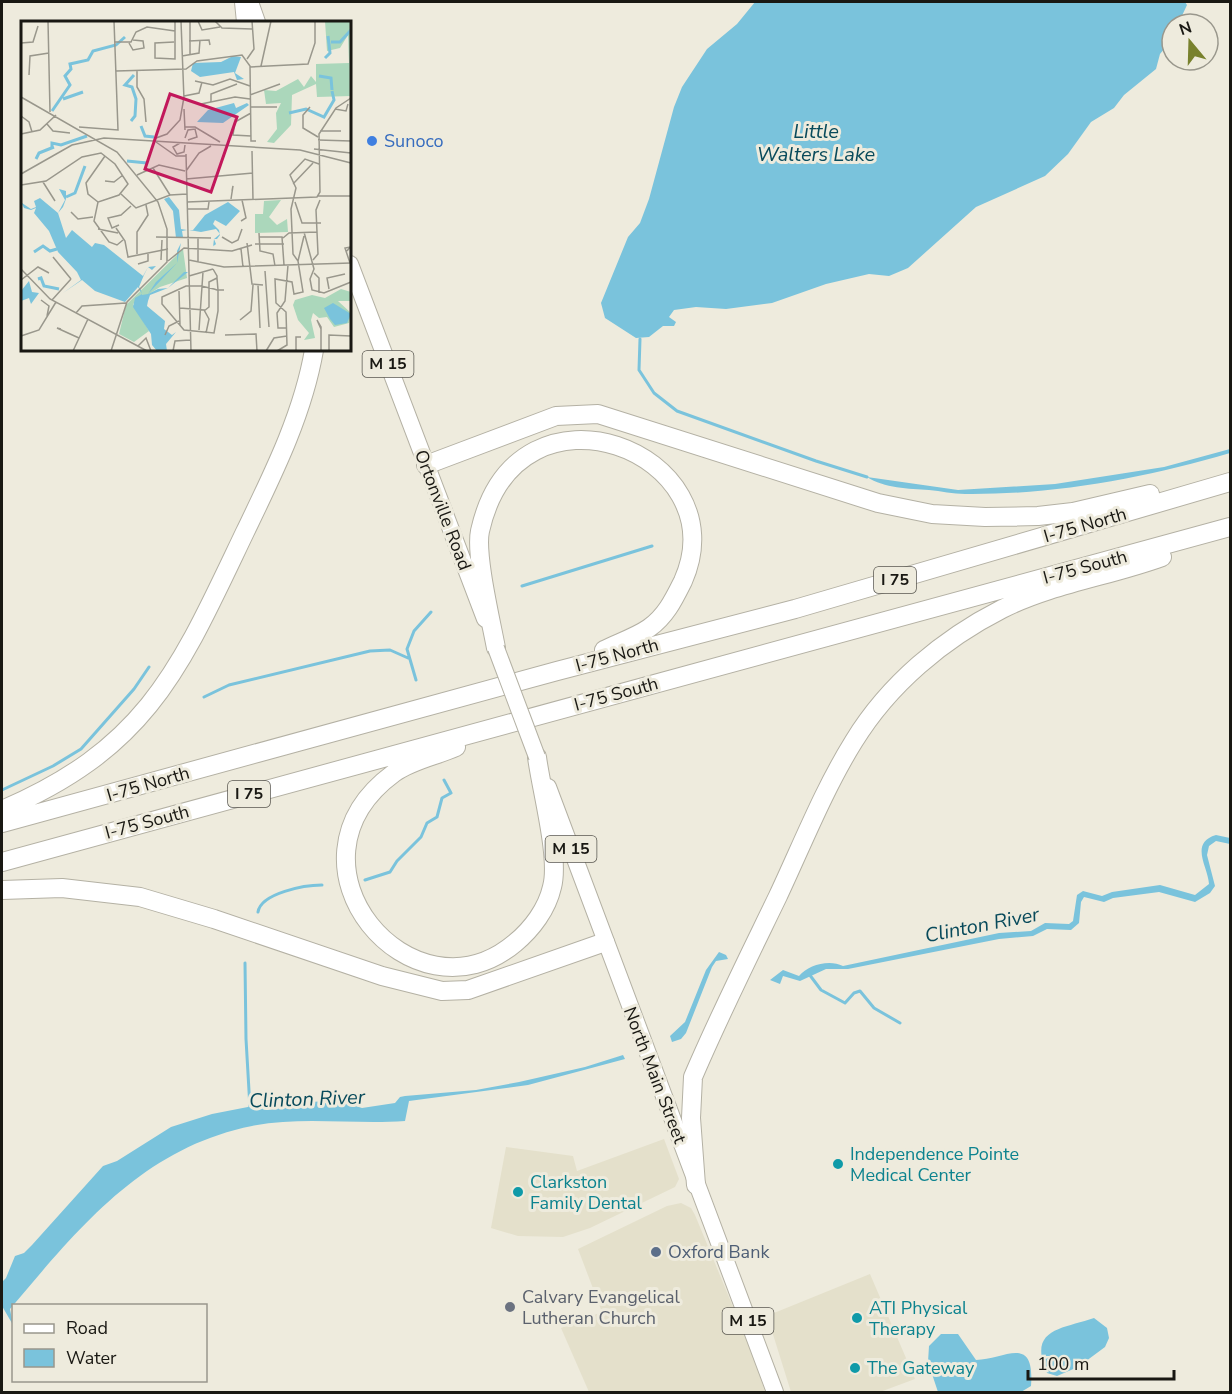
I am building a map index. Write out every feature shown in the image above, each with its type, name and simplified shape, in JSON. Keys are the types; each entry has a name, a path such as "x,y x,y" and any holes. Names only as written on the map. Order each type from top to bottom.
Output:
{"highway":[{"path":"244,2 246,21"},
{"path":"2,810 50,788 109,747 150,706 172,677 195,638 267,488 301,402 314,351"},
{"path":"426,465 555,416 598,414 878,503 932,514 985,517 1038,516 1073,512 1224,477 1230,480"},
{"path":"496,648 479,554 479,532 492,496 513,468 525,457 538,451 577,439 596,439 613,443 646,457 673,487 690,521 692,546 688,569 673,603 648,629 557,670"},
{"name":"I-75 North","path":"2,823 557,670 795,609 1230,480"},
{"name":"I-75 South","path":"2,862 497,725 1230,527"},
{"path":"696,1185 691,1118 693,1077 843,762 854,742 882,703 921,663 944,645 1002,609 1031,597 1131,568 1230,532"},
{"path":"497,725 454,748 404,766 380,785 360,808 348,837 346,852 349,887 357,908 380,937 396,949 419,960 450,966 486,961 504,952 532,926 552,888 555,871 537,757"},
{"path":"2,890 62,888 140,897 214,919 382,976 442,991 457,992 478,987 606,942"}],"main road":[{"path":"249,2 257,21"},
{"name":"Ortonville Road","path":"351,267 537,757"},
{"name":"North Main Street","path":"537,757 696,1185 776,1392"}],"shaded area":[{"path":"664,1139 679,1179 675,1187 590,1228 563,1237 518,1236 491,1228 506,1147 573,1156 577,1171"},
{"path":"681,1203 691,1208 695,1215 755,1360 765,1392 589,1392 561,1328 602,1312 578,1249 667,1206"},
{"path":"870,1274 915,1379 880,1392 791,1392 771,1328 774,1313"}],"water":[{"name":"Little Walters Lake","path":"755,2 1185,2 1187,5 1184,12 1160,12 1160,54 1156,69 1124,95 1114,108 1091,122 1068,154 1045,176 976,207 908,268 889,276 869,274 826,284 772,303 726,309 696,307 674,310 669,317 676,322 674,326 663,326 649,337 636,338 605,318 601,303 628,237 640,223 649,199 674,107 682,87 707,49 737,24"},
{"path":"1230,449 1230,453 1166,470 1099,483 1032,492 956,494 881,484 867,477 958,490 1055,484 1164,467"},
{"path":"1216,835 1230,838 1230,844 1216,841 1209,846 1207,855 1215,886 1210,893 1195,902 1159,892 1113,898 1104,902 1084,897 1081,902 1079,923 1071,930 1047,929 1033,936 999,939 848,969 826,969 800,981 783,976 780,984 770,980 783,970 799,976 819,964 831,963 843,966 999,933 1031,931 1045,923 1069,924 1073,921 1077,895 1083,891 1102,896 1112,892 1160,885 1195,895 1209,884 1202,850 1203,844"},
{"path":"719,952 726,955 728,959 716,961 686,1033 681,1039 672,1042 670,1036 685,1022 706,970"},
{"path":"623,1055 625,1059 528,1085 409,1101 405,1121 271,1123 213,1137 177,1153 145,1172 115,1196 87,1222 12,1304 10,1309 12,1323 2,1306 2,1282 15,1256 24,1253 32,1245 103,1166 117,1161 171,1127 212,1114 253,1106 340,1101 362,1108 395,1103 400,1097 405,1096 476,1090 585,1067"},
{"path":"1094,1318 1107,1328 1109,1338 1105,1347 1078,1367 1057,1376 1047,1373 1042,1358 1045,1339 1060,1328"},
{"path":"941,1334 958,1334 976,1360 1007,1354 1023,1354 1031,1370 1031,1386 1021,1392 938,1392 928,1362 929,1346"}],"waterway":[{"path":"640,339 639,370 654,393 677,411 867,477"},
{"path":"522,586 652,546"},
{"path":"416,680 407,649 414,631 431,612"},
{"path":"204,697 229,685 370,651 390,650 408,658"},
{"path":"2,790 53,766 81,749 134,689 149,667"},
{"path":"365,880 390,872 397,861 421,837 427,823 437,817 442,798 451,793 444,780"},
{"path":"258,912 261,905 275,895 285,891 322,885"},
{"name":"Clinton River","path":"245,963 250,1108"},
{"path":"809,974 821,990 845,1003 854,993 860,991 874,1008 900,1023"}],"place":[{"name":"Sunoco","path":"372,141"},
{"name":"Independence Pointe Medical Center","path":"838,1164"},
{"name":"Clarkston Family Dental","path":"518,1192"},
{"name":"Oxford Bank","path":"656,1252"},
{"name":"Calvary Evangelical Lutheran Church","path":"510,1307"},
{"name":"ATI Physical Therapy","path":"857,1318"},
{"name":"The Gateway","path":"855,1368"}]}
